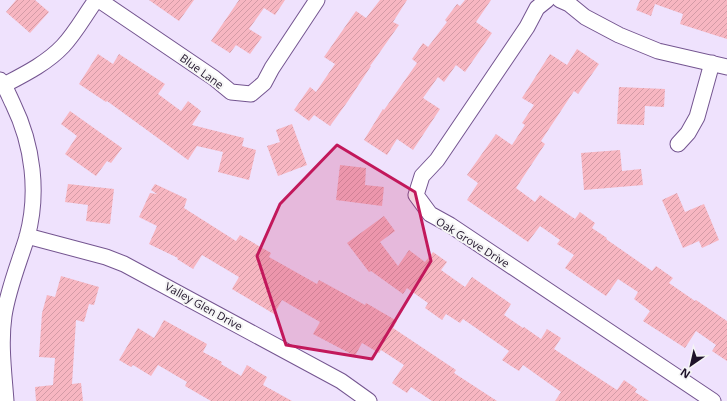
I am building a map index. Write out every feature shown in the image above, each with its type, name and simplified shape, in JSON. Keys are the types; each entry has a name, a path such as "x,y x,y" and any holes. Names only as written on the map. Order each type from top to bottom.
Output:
{"street":[{"name":"Blue Lane","path":"97,0 214,78 231,92 251,94 264,84 272,68 317,0"},
{"path":"6,401 3,348 4,317 7,301 27,236 31,212 32,174 30,154 24,132 16,110 2,83 30,71 48,60 63,46 97,0"},
{"name":"Oak Grove Drive","path":"547,0 537,8 527,27 438,160 422,176 416,195 430,214 450,225 712,401"},
{"path":"560,0 569,4 585,17 619,35 658,51 727,67"},
{"path":"678,144 688,133 697,116 712,63"},
{"name":"Valley Glen Drive","path":"27,236 106,257 144,273 341,381 369,401"}],"highlighted area":[{"path":"337,145 415,192 431,261 372,359 286,345 257,256 280,204"}],"building":[{"path":"16,0 35,0 49,12 30,33 6,12"},
{"path":"149,0 194,0 179,21"},
{"path":"239,0 285,0 275,15 264,8 249,29 262,37 250,54 236,45 230,53 211,41"},
{"path":"380,0 407,0 393,22 399,25 330,126 314,115 309,121 294,110 310,87 316,92 335,64 324,57 356,11 366,18"},
{"path":"465,0 491,0 476,22 492,33 465,72 456,65 444,82 438,77 423,98 440,109 413,150 397,139 387,155 364,140 383,109 384,110 417,63 412,59 423,43 428,47 447,22 445,20 457,4 460,6"},
{"path":"640,0 727,0 727,39 680,24 683,14 655,4 651,16 636,10"},
{"path":"577,49 599,64 578,94 574,91 541,141 545,144 516,188 535,202 540,195 575,219 580,212 595,223 592,228 607,238 606,239 652,271 656,266 673,278 669,283 727,321 727,361 712,351 716,345 696,331 685,348 643,321 650,311 634,299 638,292 618,279 606,296 565,268 574,255 557,244 560,240 540,226 528,242 467,200 478,183 467,175 496,134 512,145 525,125 522,123 534,105 522,98 550,54 567,65"},
{"path":"98,54 113,64 119,54 165,84 158,94 181,111 188,101 201,111 192,125 244,138 242,146 256,150 249,180 218,172 223,152 197,146 188,160 107,101 106,102 79,84"},
{"path":"619,87 665,89 664,107 645,106 644,125 617,124"},
{"path":"70,111 122,148 111,163 107,161 96,176 65,154 77,136 61,124"},
{"path":"292,124 307,165 278,176 267,146 280,142 276,130"},
{"path":"620,150 622,171 641,169 643,185 584,190 581,153"},
{"path":"340,165 366,168 365,185 384,187 382,206 336,200"},
{"path":"68,184 114,189 110,224 86,221 88,205 65,202"},
{"path":"155,184 187,199 184,208 236,241 240,235 271,253 269,257 317,284 319,280 365,305 366,303 397,321 393,328 456,370 454,373 497,401 432,401 411,387 407,393 392,383 404,365 381,350 379,353 362,343 355,356 313,334 320,322 282,300 274,314 232,289 239,277 202,255 193,269 177,259 178,258 149,244 157,226 139,217 150,193 157,194 151,190"},
{"path":"677,193 685,212 704,204 719,240 702,248 699,241 683,248 662,200"},
{"path":"384,216 395,231 380,242 398,266 409,250 425,262 433,252 447,262 441,270 465,287 472,277 511,304 504,315 541,339 547,329 561,338 554,349 617,390 624,380 637,389 635,392 649,401 555,401 561,392 523,365 519,371 502,360 509,351 463,319 460,323 446,314 442,320 425,308 428,303 407,288 403,294 371,271 369,272 347,243"},
{"path":"61,276 99,287 94,305 89,304 84,322 76,320 72,384 81,383 83,401 36,401 35,387 53,385 55,358 39,357 42,313 47,295 55,297"},
{"path":"164,320 207,344 203,352 222,362 221,364 241,376 247,365 267,377 263,385 292,401 211,401 185,386 187,382 158,365 151,376 133,365 131,367 119,360 138,328 154,338"}]}
